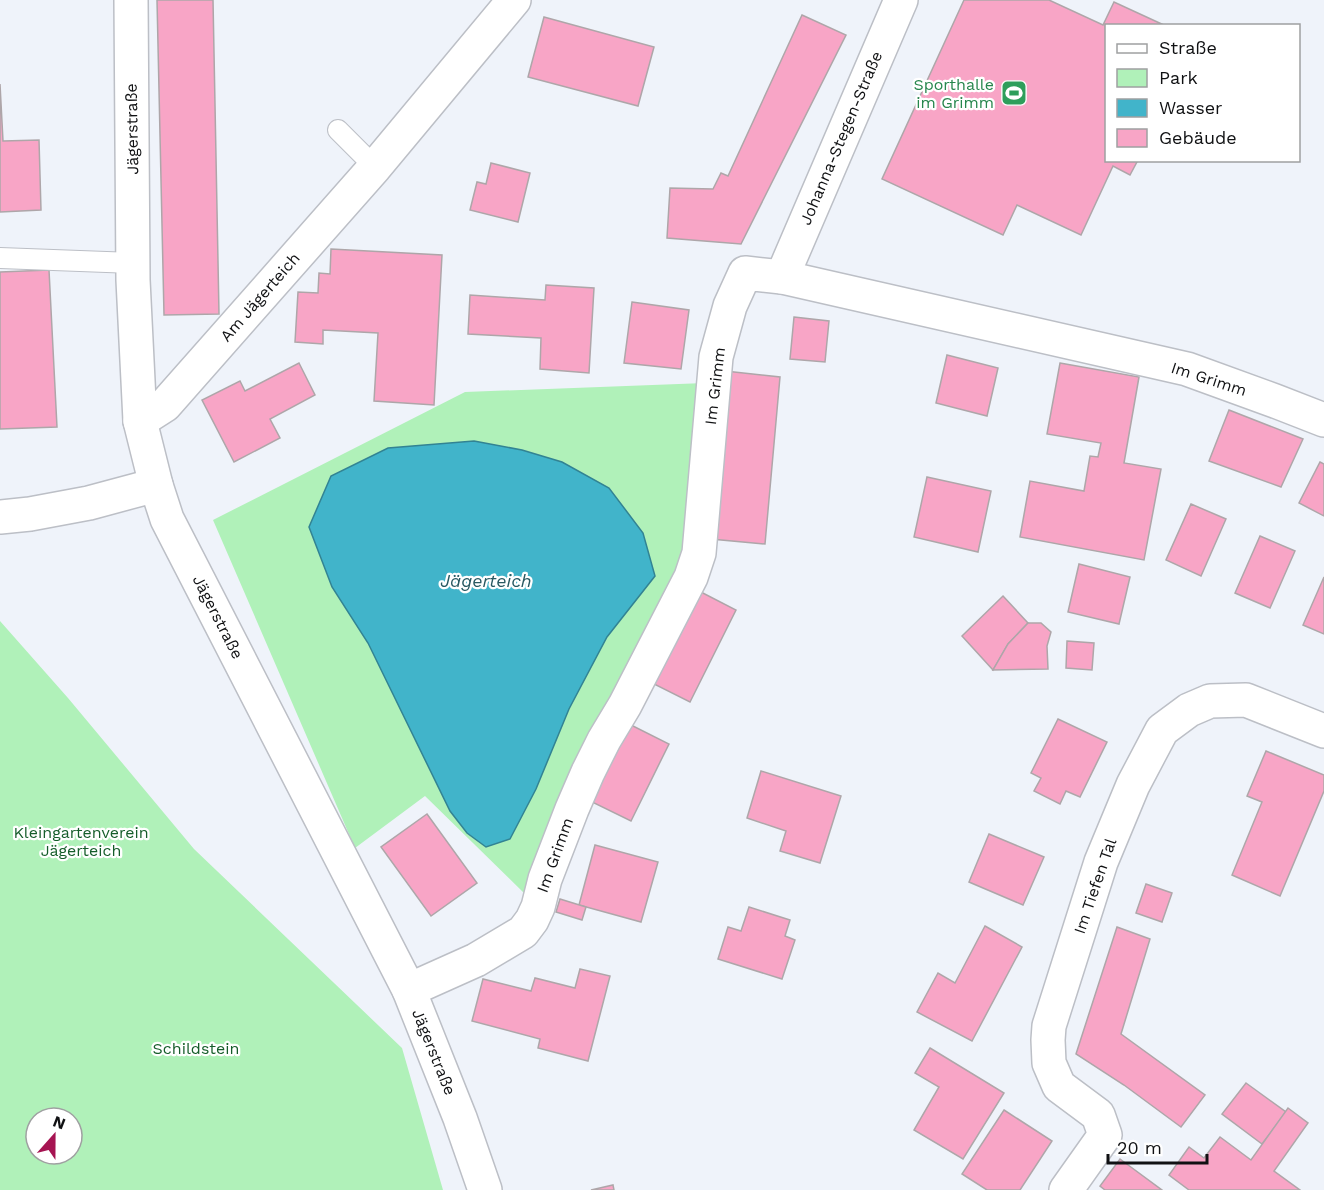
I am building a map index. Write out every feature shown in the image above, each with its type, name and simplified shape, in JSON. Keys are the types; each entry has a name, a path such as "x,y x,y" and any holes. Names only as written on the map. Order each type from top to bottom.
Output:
{"street":[{"name":"Jägerstraße","path":"131,0 133,263 140,421 156,485 167,519 409,990 460,1118 485,1190"},
{"name":"Am Jägerteich","path":"140,421 165,405 375,166 514,0"},
{"name":"Johanna-Stegen-Straße","path":"782,277 901,0"},
{"name":"Im Grimm","path":"409,990 476,960 523,932 532,920 545,879 588,772 691,577 699,553 716,357 730,306 745,273 782,277 1186,369 1324,420"},
{"path":"0,517 89,503 156,485"},
{"name":"Im Tiefen Tal","path":"1066,1190 1105,1135 1098,1115 1059,1086 1049,1063 1047,1040 1049,1026 1101,862 1133,786 1162,730 1189,710 1210,701 1246,700 1324,731"}],"lane":[{"path":"338,130 375,166"},
{"path":"0,258 133,263"}],"green space":[{"path":"705,383 693,553 527,896 425,796 355,848 213,520 465,392"},
{"name":"Schildstein","path":"0,621 68,698 194,849 402,1048 443,1190 0,1190"}],"water":[{"name":"Jägerteich","path":"474,441 522,450 562,462 609,488 643,533 655,576 607,637 569,709 536,789 510,839 486,847 467,833 450,811 368,643 332,587 309,527 331,476 388,448"}],"building":[{"path":"157,0 213,0 219,314 164,315"},
{"name":"Sporthalle im Grimm","path":"964,0 1049,0 1103,25 1114,2 1162,24 1105,24 1105,162 1137,162 1130,175 1113,166 1081,235 1017,205 1003,235 882,179"},
{"path":"802,15 846,35 741,244 667,238 670,188 713,189 721,173 728,176"},
{"path":"544,17 654,47 638,106 528,77"},
{"path":"0,84 3,141 39,140 41,210 0,212"},
{"path":"491,163 530,173 518,222 470,210 477,182 486,184"},
{"path":"331,249 442,255 434,405 374,401 378,333 323,330 323,344 295,342 298,292 318,293 319,273 330,274"},
{"path":"49,270 57,427 0,429 0,272"},
{"path":"546,285 594,288 589,373 540,369 541,338 468,334 470,295 545,300"},
{"path":"632,302 689,310 681,369 624,363"},
{"path":"794,317 829,321 825,362 790,359"},
{"path":"947,355 998,368 987,416 936,403"},
{"path":"299,363 315,395 270,419 280,438 234,462 202,400 240,381 245,391"},
{"path":"1060,363 1139,377 1124,463 1161,469 1144,560 1020,537 1030,481 1084,491 1090,456 1098,457 1101,443 1047,434"},
{"path":"725,371 780,377 765,544 711,539"},
{"path":"1229,410 1303,439 1281,487 1209,461"},
{"path":"1320,462 1324,464 1324,516 1299,503"},
{"path":"927,477 991,491 978,552 914,537"},
{"path":"1191,504 1226,519 1201,576 1166,560"},
{"path":"1260,536 1295,551 1270,608 1235,593"},
{"path":"1079,564 1130,577 1119,624 1068,612"},
{"path":"1324,577 1324,634 1303,625"},
{"path":"697,590 736,610 690,702 650,682"},
{"path":"1003,596 1028,623 1008,644 993,670 962,636"},
{"path":"1028,623 1041,623 1051,632 1047,646 1048,669 993,670 1008,644"},
{"path":"1067,641 1094,643 1092,670 1066,668"},
{"path":"1058,719 1107,742 1080,797 1066,791 1060,804 1034,791 1041,778 1031,773"},
{"path":"627,723 669,744 631,821 590,801"},
{"path":"1266,751 1324,775 1324,791 1280,896 1232,875 1262,802 1247,796"},
{"path":"761,771 841,796 820,863 780,851 786,831 747,818"},
{"path":"427,814 477,883 431,916 381,847"},
{"path":"989,834 1044,857 1023,905 969,882"},
{"path":"595,845 658,862 641,922 579,905"},
{"path":"1146,884 1172,893 1162,922 1136,913"},
{"path":"560,899 586,907 582,920 556,912"},
{"path":"749,907 790,920 785,936 795,940 782,979 718,959 728,927 741,931"},
{"path":"985,926 1022,947 972,1041 917,1012 938,973 955,983"},
{"path":"1117,927 1150,939 1121,1034 1205,1095 1181,1127 1124,1085 1076,1054"},
{"path":"580,969 610,976 588,1061 538,1048 540,1039 472,1021 483,979 531,991 535,978 575,988"},
{"path":"930,1048 1004,1093 963,1159 914,1130 939,1087 915,1073"},
{"path":"1246,1083 1286,1112 1262,1144 1222,1114"},
{"path":"1288,1108 1308,1123 1274,1171 1300,1190 1189,1190 1169,1175 1189,1147 1204,1158 1220,1137 1251,1160"},
{"path":"1004,1110 1052,1141 1020,1190 987,1190 962,1174"},
{"path":"1120,1159 1162,1190 1105,1190 1100,1186"},
{"path":"613,1185 614,1190 591,1190"}],"place":[{"name":"Sporthalle im Grimm","path":"1014,93"}],"park label":[{"name":"Kleingartenverein Jägerteich","path":"81,841"}]}
